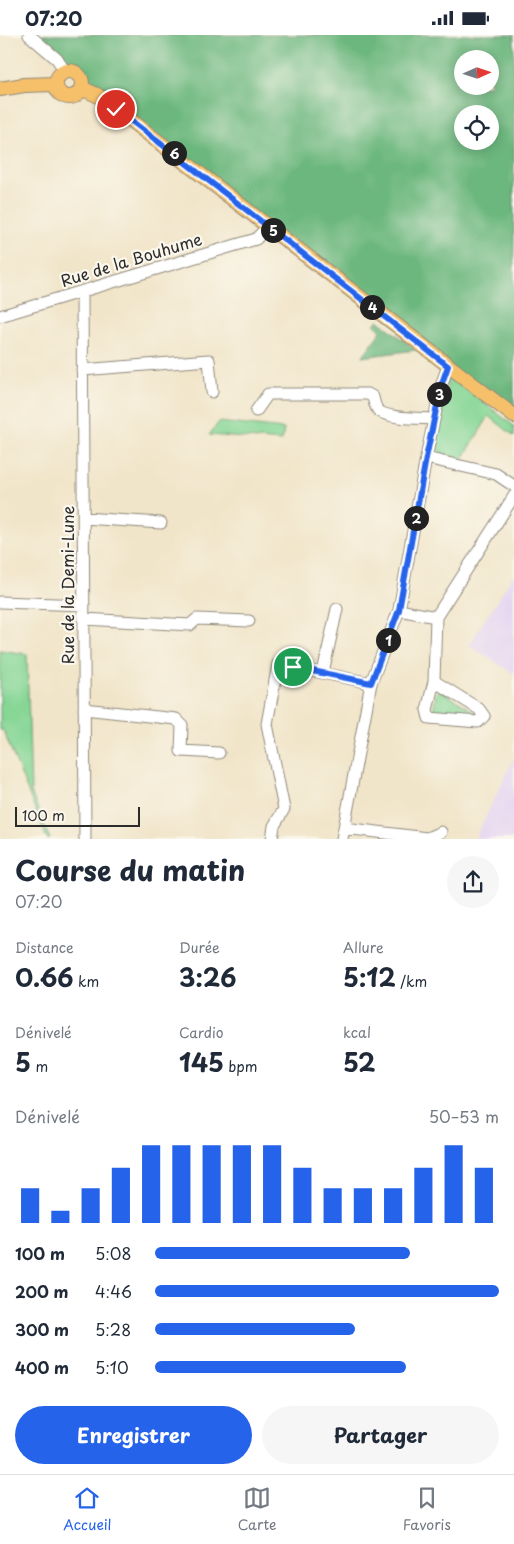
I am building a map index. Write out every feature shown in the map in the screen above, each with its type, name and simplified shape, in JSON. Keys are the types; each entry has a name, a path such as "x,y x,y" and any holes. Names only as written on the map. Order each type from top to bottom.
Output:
{"main road":[{"path":"65,71 72,71 82,81 82,89 76,95 68,97 61,95 55,84 58,76 65,71"},
{"path":"0,89 24,85 55,84"},
{"path":"82,89 97,95 116,109 514,416"}],"street":[{"path":"29,35 57,59 65,71"},
{"name":"Rue de la Bouhume","path":"0,316 256,239 268,226"},
{"name":"Rue de la Demi-Lune","path":"82,291 85,839"},
{"path":"82,370 209,360 212,392"},
{"path":"441,832 427,838 343,834 371,683 399,610 426,458 441,386 448,366"},
{"path":"256,411 268,394 368,394 373,397 375,407 387,415 434,419"},
{"path":"426,458 496,475 514,486"},
{"path":"434,681 479,709 484,716 478,722 429,718 427,711 434,681 436,617 514,496"},
{"path":"83,518 161,523"},
{"path":"0,602 84,605"},
{"path":"323,672 337,609"},
{"path":"399,610 436,617"},
{"path":"84,619 190,625 197,619 249,621"},
{"path":"272,839 274,826 284,809 267,724 278,664 371,683"},
{"path":"84,709 176,719 182,725 181,751 219,753"}],"shaded area":[{"path":"514,574 514,674 469,645"},
{"path":"514,758 514,839 475,839"}],"green space":[{"path":"29,35 514,35 514,416 116,109 107,96 77,66 44,47"},
{"path":"378,320 416,350 362,357 381,331 374,324"},
{"path":"451,377 514,426 514,436 489,416 462,460 434,454 447,385 445,380"},
{"path":"219,422 284,429 282,441 209,435"},
{"path":"0,650 27,654 31,792 50,839 47,839 3,730 0,730"},
{"path":"440,690 478,714 476,718 435,714 433,712 436,693"}],"route":[{"path":"116,109 448,366 444,372 426,458 399,610 371,683 293,667"}]}
